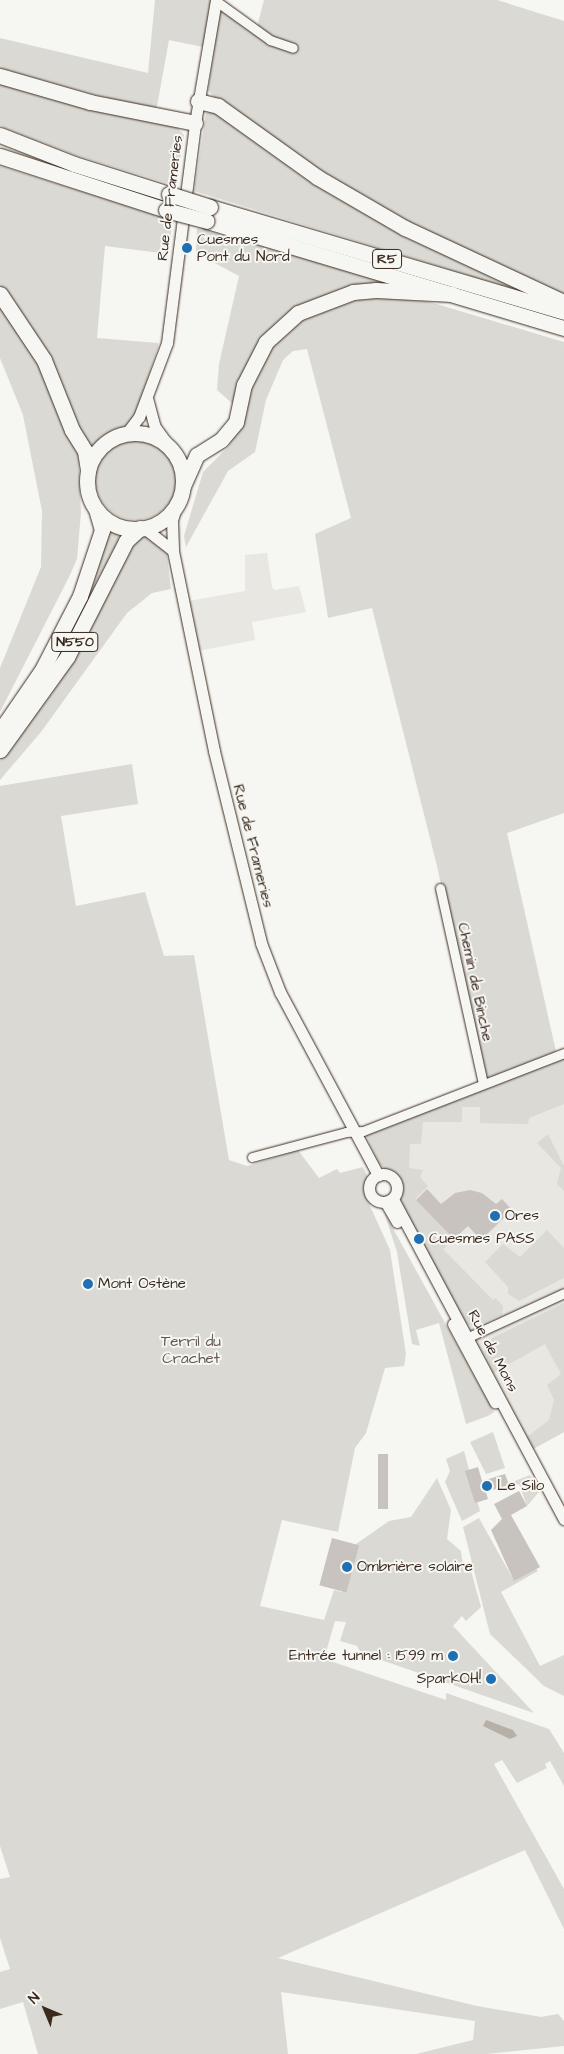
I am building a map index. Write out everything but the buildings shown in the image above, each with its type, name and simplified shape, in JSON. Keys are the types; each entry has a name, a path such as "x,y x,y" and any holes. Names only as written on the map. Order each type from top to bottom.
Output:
{"highway":[{"path":"0,76 90,102 195,123"},
{"path":"198,101 218,106 310,172 405,228 564,302"},
{"name":"R5","path":"0,135 74,164 169,194 209,214 452,294 564,328"},
{"name":"R5","path":"0,156 166,210 209,214 564,312"},
{"path":"0,294 44,360 72,430 85,451 88,491 96,509 111,522 142,528 162,520 176,506 197,455 221,440 236,422 244,385 266,342 298,313 334,297 369,290 452,294"},
{"path":"88,471 102,446 126,434 144,433 168,445 180,464 183,486"},
{"name":"N550","path":"0,730 42,670 80,596 102,530 96,509"},
{"name":"N550","path":"0,750 67,657 126,541 142,528"}],"main road":[{"name":"Rue de Frameries","path":"126,434 147,398 167,343 198,101 216,0"},
{"path":"147,398 155,427 168,445"},
{"name":"Rue de Frameries","path":"176,506 172,520 173,551 214,751 262,943 280,992 354,1131"},
{"path":"142,528 173,551"},
{"path":"354,1131 378,1175 394,1179 398,1187 389,1201 375,1200 370,1192 371,1182 378,1175"},
{"name":"Rue de Mons","path":"389,1201 564,1519"}],"street":[{"path":"216,0 270,40 294,48"},
{"name":"Chemin de Binche","path":"440,888 482,1083"},
{"path":"252,1157 354,1131 363,1131 564,1052"},
{"path":"466,1339 564,1293"}],"shaded area":[{"path":"267,553 272,587 275,590 299,586 306,612 252,622 255,640 193,652 183,602 245,591 245,555"},
{"path":"564,1053 564,1432 533,1449 415,1232 401,1201 400,1180 379,1164 365,1137"},
{"path":"486,1720 513,1730 517,1736 510,1739 483,1726"}],"green space":[{"path":"155,0 211,0 208,48 169,40 156,112 0,68 0,38 148,73"},
{"path":"264,0 497,0 564,21 564,296 405,221 342,186 214,97 208,90 220,8 257,27"},
{"path":"0,80 175,125 184,135 176,186 75,155 0,126"},
{"path":"212,111 529,294 194,191 206,113"},
{"path":"0,166 172,220 169,254 105,246 97,338 158,343 158,347 138,408 127,426 108,436 91,452 0,287"},
{"path":"197,228 387,281 387,286 289,315 234,405 217,390 219,364 239,276 196,253"},
{"path":"368,296 430,302 564,342 564,813 507,833 557,1056 483,1083 437,866 372,608 328,618 315,534 351,518 307,349 293,351 283,360 266,400 255,452 228,471 186,547 184,536 203,472 229,446 243,416 253,377 276,340 315,310"},
{"path":"0,304 36,360 78,451 81,512 77,559 0,712 0,668 41,567 42,511 23,415 0,358"},
{"path":"136,438 152,441 165,450 174,463 177,479 174,495 165,508 152,517 136,520 120,517 107,508 98,495 95,479 98,463 107,450 120,441"},
{"path":"105,526 123,535 88,606 38,692 93,580 105,540"},
{"path":"144,535 166,548 171,589 152,593 127,613 41,732 0,780 0,760 72,661 125,554"},
{"name":"Terril du Crachet","path":"132,764 138,804 61,816 76,906 145,892 164,956 194,955 229,1160 247,1166 298,1150 319,1178 337,1169 340,1173 363,1167 368,1178 366,1197 390,1250 406,1354 404,1366 385,1368 366,1433 355,1448 338,1532 282,1520 260,1606 324,1620 334,1590 342,1592 356,1544 389,1521 411,1517 437,1478 451,1510 447,1539 461,1551 464,1573 471,1571 481,1607 466,1621 462,1616 453,1626 534,1713 361,1653 357,1646 340,1641 346,1622 335,1621 324,1659 446,1700 446,1693 549,1729 564,1753 564,1786 550,1761 545,1764 547,1768 517,1783 502,1760 494,1764 564,1889 564,1929 525,1850 278,1958 477,2006 541,2017 558,2014 564,2021 564,2046 487,2054 416,2054 473,2040 475,2021 281,1992 288,2054 38,2054 23,2002 0,2009 0,1972 10,1969 0,1938 0,1879 10,1877 0,1846 0,786"},
{"path":"564,1056 564,1104 529,1118 528,1124 480,1123 480,1107 462,1107 462,1122 423,1122 421,1144 410,1144 409,1168 423,1170 420,1177 428,1186 415,1199 455,1238 443,1249 493,1300 496,1298 503,1306 502,1315 474,1327 466,1323 402,1206 400,1180 379,1164 366,1134"},
{"path":"548,1134 564,1166 564,1191 557,1184 561,1168 537,1143"},
{"path":"384,1212 494,1412 488,1416 466,1424 439,1323 416,1330 420,1346 412,1344 397,1252"},
{"path":"547,1230 564,1248 564,1278 519,1301 508,1294 508,1287 485,1262 503,1244 520,1257"},
{"path":"564,1303 564,1432 533,1449 527,1437 549,1420 554,1400 547,1385 561,1374 545,1344 493,1373 484,1352 492,1338"},
{"path":"493,1432 505,1468 486,1474 470,1442"},
{"path":"464,1451 480,1511 462,1521 445,1482 450,1471 446,1459"},
{"path":"530,1475 539,1492 527,1506 519,1484 511,1487 510,1483"},
{"path":"479,1518 513,1579 535,1567 538,1571 501,1592 540,1666 564,1655 564,1696 544,1686 490,1634 463,1527"}],"place":[{"name":"Cuesmes Pont du Nord","path":"187,248"},
{"name":"Ores","path":"495,1216"},
{"name":"Cuesmes PASS","path":"419,1239"},
{"name":"Mont Ostène","path":"88,1284"},
{"name":"Le Silo","path":"487,1486"},
{"name":"Ombrière solaire","path":"347,1567"},
{"name":"Entrée tunnel : 1599 m","path":"453,1656"},
{"name":"SparkOH!","path":"491,1679"}]}
